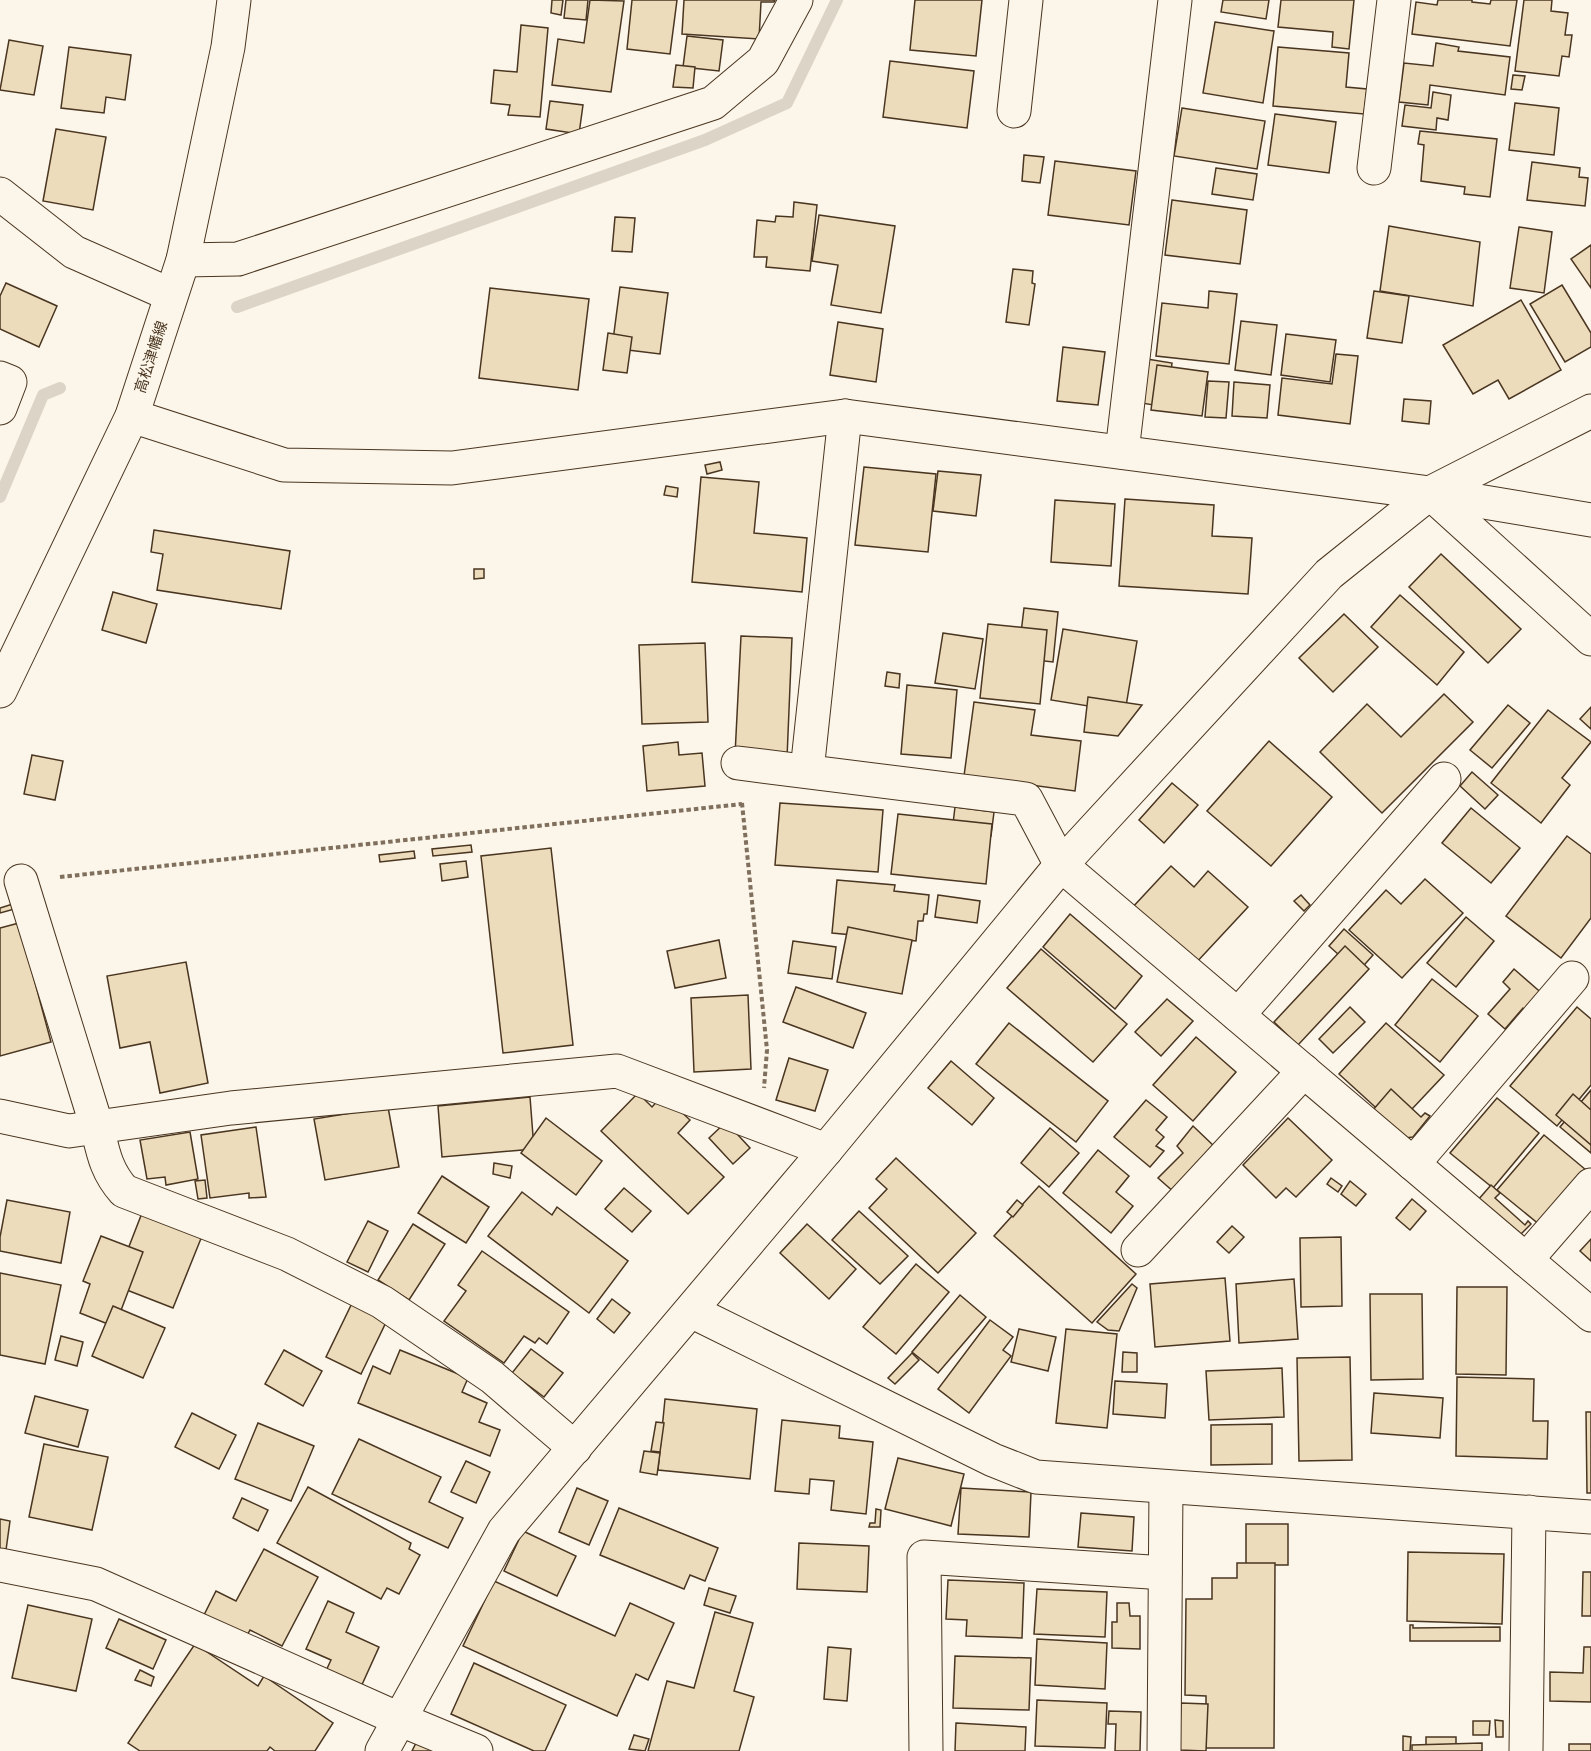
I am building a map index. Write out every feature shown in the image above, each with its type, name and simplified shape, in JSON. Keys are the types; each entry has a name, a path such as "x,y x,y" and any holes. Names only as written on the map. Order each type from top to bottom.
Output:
{"street":[{"name":"高松津幡線","path":"0,692 132,417 183,260 228,47 234,0"},
{"path":"183,260 237,259 713,103 764,61 796,0"},
{"path":"1014,111 1026,0"},
{"path":"1122,452 1175,0"},
{"path":"1374,168 1394,0"},
{"path":"0,194 74,252 171,296"},
{"path":"0,378 10,382 0,408"},
{"path":"382,1751 504,1531 826,1150 1061,865 1329,574 1430,493 1591,411"},
{"path":"807,771 845,416"},
{"path":"132,417 284,465 452,468 845,416 1430,493 1591,520"},
{"path":"1430,493 1591,639"},
{"path":"738,763 1026,799 1061,865 1591,1315"},
{"path":"1238,1015 1444,779"},
{"path":"21,881 97,1127 106,1165 114,1180 124,1191 287,1254 382,1302 492,1377 575,1448"},
{"path":"1413,1164 1572,978"},
{"path":"0,1116 69,1131 231,1108 617,1071 826,1150"},
{"path":"1138,1250 1304,1071"},
{"path":"1526,1260 1591,1185"},
{"path":"691,1311 993,1460 1036,1477 1591,1517"},
{"path":"1164,1751 1166,1487"},
{"path":"1526,1751 1529,1512"},
{"path":"926,1751 924,1557 1165,1574"},
{"path":"0,1565 96,1584 476,1751"}],"path":[{"path":"738,763 767,1050 760,1124"},
{"path":"21,881 742,804"}],"building":[{"path":"552,0 563,0 561,15 551,13"},
{"path":"566,0 588,0 586,20 564,18"},
{"path":"590,0 624,1 611,92 552,85 558,39 584,43"},
{"path":"632,0 677,0 670,54 627,49"},
{"path":"684,0 775,0 774,2 761,2 759,39 682,34"},
{"path":"915,0 982,0 976,56 910,50"},
{"path":"1223,0 1269,0 1266,19 1221,12"},
{"path":"1281,0 1354,0 1349,49 1332,47 1333,32 1278,27"},
{"path":"1438,0 1472,0 1472,2 1490,4 1491,0 1517,0 1510,46 1412,34 1416,2 1437,5"},
{"path":"1524,0 1552,0 1551,11 1568,13 1565,35 1572,35 1569,57 1562,56 1559,76 1515,71"},
{"path":"1215,22 1274,31 1263,103 1203,93"},
{"path":"521,25 548,28 540,117 508,115 510,105 491,103 494,70 517,72"},
{"path":"687,36 723,40 719,71 683,67"},
{"path":"9,40 43,46 34,95 0,90"},
{"path":"1436,43 1459,47 1458,51 1510,57 1505,95 1430,85 1428,105 1399,102 1404,63 1433,66"},
{"path":"69,47 131,55 125,100 106,97 104,113 61,108"},
{"path":"1278,47 1349,53 1346,87 1367,89 1364,114 1273,106"},
{"path":"890,61 974,71 967,128 883,117"},
{"path":"676,65 695,67 693,88 673,87"},
{"path":"1513,75 1525,76 1522,90 1511,89"},
{"path":"1433,92 1451,95 1448,120 1437,118 1436,130 1402,126 1405,105 1431,108"},
{"path":"550,101 583,105 579,134 546,129"},
{"path":"1515,103 1559,108 1554,155 1509,150"},
{"path":"1182,108 1265,121 1257,169 1174,156"},
{"path":"1275,114 1336,122 1329,173 1268,165"},
{"path":"56,129 106,137 93,210 43,201"},
{"path":"1420,131 1497,139 1490,197 1464,194 1465,187 1421,181 1424,145 1418,144"},
{"path":"1024,155 1044,157 1040,183 1022,181"},
{"path":"1055,161 1136,171 1129,225 1048,215"},
{"path":"1532,162 1580,168 1579,177 1588,178 1585,206 1527,200"},
{"path":"1216,168 1257,174 1253,200 1212,194"},
{"path":"1172,200 1247,210 1240,264 1165,255"},
{"path":"794,202 817,205 810,271 766,267 767,257 754,257 757,220 775,222 776,216 793,217"},
{"path":"819,215 895,226 881,313 831,305 838,265 812,261"},
{"path":"615,217 635,218 632,252 612,251"},
{"path":"1389,226 1480,242 1473,306 1380,291"},
{"path":"1519,227 1552,232 1544,293 1510,288"},
{"path":"1591,245 1591,288 1571,259"},
{"path":"1013,269 1033,271 1032,283 1035,284 1029,325 1006,322"},
{"path":"6,283 57,306 39,347 0,329 0,296"},
{"path":"1562,285 1591,333 1591,347 1565,362 1530,304"},
{"path":"620,287 668,293 660,354 612,348"},
{"path":"490,288 589,299 578,390 479,378"},
{"path":"1209,291 1237,294 1229,364 1156,356 1162,303 1208,308"},
{"path":"1374,291 1409,296 1402,343 1367,338"},
{"path":"1521,300 1561,370 1509,399 1498,380 1473,394 1443,345"},
{"path":"1241,321 1277,325 1271,375 1235,370"},
{"path":"838,322 883,329 876,382 830,375"},
{"path":"608,333 632,337 627,373 603,370"},
{"path":"1286,334 1336,340 1330,382 1281,375"},
{"path":"1063,347 1105,352 1098,405 1057,401"},
{"path":"1336,354 1358,356 1350,424 1278,415 1282,378 1332,384"},
{"path":"1147,359 1172,363 1166,407 1141,403"},
{"path":"1157,365 1208,372 1202,416 1151,410"},
{"path":"1208,381 1229,382 1226,418 1205,417"},
{"path":"1234,382 1270,385 1267,418 1232,416"},
{"path":"1404,399 1431,401 1429,424 1402,421"},
{"path":"720,462 722,470 707,474 705,465"},
{"path":"864,467 936,474 928,552 855,545"},
{"path":"938,471 981,475 976,516 933,511"},
{"path":"701,477 759,482 754,533 807,538 802,592 692,582"},
{"path":"666,486 678,488 677,497 664,495"},
{"path":"1125,499 1214,505 1212,536 1252,538 1248,594 1119,586"},
{"path":"1055,500 1115,504 1111,566 1051,562"},
{"path":"154,530 290,551 281,609 157,590 163,554 151,552"},
{"path":"1441,554 1521,629 1488,663 1409,587"},
{"path":"474,569 484,569 484,578 474,579"},
{"path":"113,592 157,604 146,643 102,630"},
{"path":"1400,595 1464,652 1437,685 1371,627"},
{"path":"1024,608 1058,612 1053,662 1018,658"},
{"path":"1344,614 1378,647 1333,692 1299,658"},
{"path":"988,624 1047,630 1040,704 980,698"},
{"path":"1063,629 1137,641 1125,712 1051,700"},
{"path":"943,633 983,639 975,689 935,683"},
{"path":"741,636 792,638 787,758 735,755"},
{"path":"705,643 708,722 642,724 639,645"},
{"path":"887,672 900,674 899,688 885,686"},
{"path":"907,685 957,690 951,758 901,754"},
{"path":"1444,694 1473,722 1382,813 1320,752 1367,704 1401,737"},
{"path":"1088,697 1142,705 1118,736 1084,732"},
{"path":"974,702 1035,710 1031,735 1081,741 1075,791 964,776"},
{"path":"1508,705 1530,723 1492,768 1470,750"},
{"path":"1591,707 1591,729 1580,719"},
{"path":"1548,710 1591,742 1562,778 1570,785 1541,823 1491,783"},
{"path":"1269,741 1332,797 1271,866 1207,811"},
{"path":"678,742 679,755 702,753 705,786 647,791 643,746"},
{"path":"32,755 63,761 55,800 24,794"},
{"path":"1472,772 1498,795 1485,809 1460,786"},
{"path":"1172,783 1198,805 1164,843 1139,820"},
{"path":"780,803 883,810 878,872 775,865"},
{"path":"955,807 994,812 991,836 952,832"},
{"path":"1471,808 1520,848 1491,883 1442,843"},
{"path":"898,814 992,824 986,884 891,874"},
{"path":"1567,836 1591,854 1591,918 1561,958 1506,916"},
{"path":"471,845 472,852 433,856 432,849"},
{"path":"551,848 573,1045 503,1053 481,856"},
{"path":"414,851 415,858 380,862 379,855"},
{"path":"466,861 468,877 442,881 440,864"},
{"path":"1171,866 1194,887 1208,871 1248,907 1194,965 1131,909"},
{"path":"1425,879 1463,913 1402,978 1349,930 1386,890 1401,904"},
{"path":"837,880 895,885 894,891 929,895 927,914 924,914 923,921 918,921 916,941 832,933"},
{"path":"938,895 980,901 977,923 935,917"},
{"path":"1301,895 1310,905 1304,911 1294,901"},
{"path":"16,903 18,908 0,913 0,908"},
{"path":"1070,914 1142,976 1115,1009 1043,947"},
{"path":"1466,917 1494,941 1456,987 1427,963"},
{"path":"19,923 51,1042 0,1056 0,928"},
{"path":"848,927 912,940 902,994 837,982"},
{"path":"1344,929 1373,955 1358,972 1329,946"},
{"path":"719,940 726,978 675,988 667,951"},
{"path":"793,941 836,947 832,979 788,973"},
{"path":"1345,946 1369,969 1298,1045 1274,1022"},
{"path":"1041,949 1127,1024 1093,1062 1007,988"},
{"path":"186,962 208,1083 160,1093 150,1042 120,1048 107,976"},
{"path":"1514,969 1545,996 1529,1014 1523,1008 1505,1029 1488,1014 1510,989 1503,982"},
{"path":"1432,979 1478,1016 1440,1062 1395,1025"},
{"path":"796,987 866,1013 853,1048 783,1022"},
{"path":"748,995 751,1069 694,1072 691,998"},
{"path":"1167,999 1193,1021 1161,1056 1135,1032"},
{"path":"1350,1007 1365,1022 1333,1053 1319,1039"},
{"path":"1577,1007 1591,1019 1591,1085 1557,1126 1510,1086"},
{"path":"1009,1023 1108,1101 1076,1142 976,1064"},
{"path":"1386,1023 1444,1075 1396,1126 1339,1074"},
{"path":"1196,1037 1236,1072 1193,1121 1153,1085"},
{"path":"789,1058 828,1070 815,1111 776,1100"},
{"path":"951,1061 994,1098 972,1125 928,1088"},
{"path":"1391,1089 1421,1117 1425,1113 1430,1116 1413,1137 1405,1138 1373,1110"},
{"path":"1591,1090 1591,1153 1560,1127"},
{"path":"638,1093 652,1107 663,1095 690,1120 678,1133 724,1177 688,1214 601,1131"},
{"path":"1573,1094 1591,1110 1591,1145 1556,1115"},
{"path":"530,1097 534,1149 442,1157 438,1106"},
{"path":"1497,1098 1539,1133 1493,1188 1450,1153"},
{"path":"1146,1100 1167,1117 1156,1130 1164,1137 1156,1146 1164,1151 1150,1167 1114,1137"},
{"path":"388,1107 399,1167 325,1180 314,1119"},
{"path":"546,1118 602,1161 576,1195 521,1153"},
{"path":"1288,1118 1332,1160 1296,1197 1286,1188 1276,1198 1243,1165"},
{"path":"726,1122 750,1148 733,1164 709,1138"},
{"path":"1193,1126 1215,1147 1175,1193 1158,1178 1183,1153 1177,1146"},
{"path":"256,1127 266,1197 249,1198 249,1193 210,1198 201,1135"},
{"path":"1050,1128 1079,1153 1049,1187 1021,1163"},
{"path":"190,1132 198,1179 166,1185 165,1177 147,1179 140,1140"},
{"path":"1544,1135 1586,1170 1540,1225 1497,1190"},
{"path":"1098,1150 1129,1176 1116,1192 1133,1206 1111,1233 1063,1193"},
{"path":"896,1158 976,1233 938,1273 869,1208 887,1189 876,1179"},
{"path":"494,1163 512,1166 510,1178 493,1174"},
{"path":"442,1176 489,1207 466,1243 418,1213"},
{"path":"1331,1178 1342,1186 1338,1192 1327,1184"},
{"path":"205,1180 207,1198 198,1199 195,1181"},
{"path":"1350,1181 1366,1194 1356,1206 1341,1194"},
{"path":"1491,1185 1500,1193 1495,1198 1525,1225 1528,1221 1531,1224 1519,1236 1478,1200"},
{"path":"1039,1186 1136,1274 1092,1323 994,1236"},
{"path":"624,1188 651,1211 632,1232 605,1209"},
{"path":"522,1192 552,1215 557,1207 628,1261 589,1313 488,1236"},
{"path":"1412,1199 1426,1211 1410,1230 1396,1218"},
{"path":"7,1200 70,1212 61,1263 0,1251 0,1237"},
{"path":"1017,1200 1023,1205 1013,1217 1007,1212"},
{"path":"859,1211 908,1256 880,1284 832,1240"},
{"path":"142,1213 202,1236 173,1308 114,1285"},
{"path":"368,1221 388,1231 368,1272 347,1262"},
{"path":"413,1224 445,1244 409,1300 378,1280"},
{"path":"807,1224 856,1269 829,1299 780,1253"},
{"path":"1232,1226 1244,1237 1229,1253 1217,1242"},
{"path":"101,1236 143,1252 120,1313 123,1314 118,1328 80,1313 90,1284 83,1281"},
{"path":"1341,1237 1342,1306 1301,1307 1300,1238"},
{"path":"1591,1239 1591,1261 1580,1251"},
{"path":"482,1251 569,1312 547,1344 539,1338 535,1343 524,1336 504,1363 444,1321 466,1291 458,1285"},
{"path":"916,1264 949,1292 896,1354 863,1327"},
{"path":"0,1273 61,1285 45,1364 0,1355"},
{"path":"1225,1278 1230,1341 1155,1347 1150,1284"},
{"path":"1294,1279 1298,1339 1239,1343 1236,1284"},
{"path":"1132,1284 1137,1288 1119,1331 1108,1330 1097,1322"},
{"path":"1457,1287 1507,1287 1506,1375 1456,1374"},
{"path":"1370,1294 1422,1294 1423,1379 1371,1380"},
{"path":"960,1295 986,1317 938,1373 912,1352"},
{"path":"355,1297 390,1314 361,1374 326,1357"},
{"path":"612,1299 630,1313 614,1333 597,1319"},
{"path":"113,1306 165,1328 143,1378 92,1356"},
{"path":"990,1320 1013,1337 1003,1350 1011,1356 969,1413 938,1389"},
{"path":"1019,1329 1056,1337 1048,1371 1011,1362"},
{"path":"1066,1329 1117,1334 1107,1428 1056,1423"},
{"path":"61,1336 83,1342 77,1366 55,1360"},
{"path":"531,1349 563,1373 544,1397 512,1373"},
{"path":"284,1350 322,1371 303,1406 265,1384"},
{"path":"400,1350 468,1378 462,1392 487,1403 479,1422 500,1430 490,1456 358,1403 373,1366 390,1374"},
{"path":"1123,1352 1137,1353 1137,1372 1122,1372"},
{"path":"912,1353 919,1360 895,1384 888,1378"},
{"path":"1350,1357 1352,1460 1299,1461 1297,1358"},
{"path":"1282,1368 1284,1417 1209,1420 1206,1371"},
{"path":"1457,1377 1534,1379 1533,1421 1548,1421 1547,1459 1456,1456"},
{"path":"1115,1381 1167,1384 1165,1418 1113,1414"},
{"path":"1374,1393 1443,1398 1440,1438 1371,1433"},
{"path":"35,1396 88,1410 78,1447 25,1433"},
{"path":"665,1399 757,1409 750,1479 658,1470"},
{"path":"1586,1412 1591,1412 1591,1493 1587,1493"},
{"path":"192,1413 236,1435 219,1469 175,1447"},
{"path":"782,1420 840,1426 839,1438 873,1442 866,1514 831,1510 834,1481 810,1479 809,1494 775,1491"},
{"path":"656,1422 664,1423 660,1452 651,1451"},
{"path":"258,1423 314,1446 291,1501 235,1479"},
{"path":"1272,1424 1272,1464 1211,1465 1211,1425"},
{"path":"359,1439 441,1477 429,1502 463,1518 448,1548 332,1494"},
{"path":"44,1444 108,1457 92,1530 29,1517"},
{"path":"644,1451 660,1453 657,1475 640,1472"},
{"path":"898,1458 964,1474 951,1526 885,1509"},
{"path":"466,1461 490,1472 476,1503 451,1492"},
{"path":"308,1487 411,1543 409,1549 420,1555 399,1594 387,1588 381,1599 277,1543"},
{"path":"577,1488 608,1501 589,1545 559,1532"},
{"path":"961,1488 1031,1492 1029,1537 958,1534"},
{"path":"242,1498 268,1510 258,1531 233,1518"},
{"path":"619,1508 718,1548 705,1581 690,1575 684,1589 600,1555"},
{"path":"876,1509 881,1510 880,1527 869,1527 870,1523 875,1523"},
{"path":"1081,1513 1134,1517 1132,1551 1078,1547"},
{"path":"0,1519 10,1521 6,1550 0,1549"},
{"path":"1246,1524 1288,1524 1288,1565 1246,1565"},
{"path":"523,1531 576,1556 557,1596 504,1571"},
{"path":"799,1543 869,1546 867,1592 797,1589"},
{"path":"264,1549 318,1577 282,1646 250,1630 244,1641 202,1619 216,1591 236,1601"},
{"path":"1408,1552 1504,1554 1502,1624 1407,1621"},
{"path":"1237,1563 1275,1563 1274,1748 1206,1748 1206,1696 1185,1695 1186,1599 1212,1599 1212,1578 1237,1578"},
{"path":"1583,1572 1591,1572 1591,1616 1582,1616"},
{"path":"948,1580 1024,1583 1022,1638 966,1636 967,1620 946,1619"},
{"path":"494,1581 615,1636 630,1603 674,1623 648,1680 636,1674 617,1716 463,1646"},
{"path":"709,1588 736,1596 730,1613 704,1605"},
{"path":"1037,1589 1107,1592 1105,1637 1034,1634"},
{"path":"328,1601 354,1613 346,1632 379,1647 360,1689 325,1673 331,1660 306,1649"},
{"path":"1117,1603 1129,1603 1130,1616 1140,1616 1140,1649 1112,1648 1112,1622 1117,1622"},
{"path":"28,1605 92,1619 76,1691 12,1678"},
{"path":"715,1612 753,1623 734,1691 754,1697 739,1751 648,1751 667,1681 694,1688"},
{"path":"119,1619 166,1640 153,1669 106,1648"},
{"path":"1410,1625 1413,1625 1413,1628 1500,1627 1500,1641 1410,1641"},
{"path":"1037,1639 1107,1643 1105,1689 1035,1685"},
{"path":"195,1644 258,1686 264,1676 333,1723 315,1751 275,1751 270,1747 267,1751 140,1751 128,1743"},
{"path":"828,1647 851,1649 847,1701 824,1699"},
{"path":"1584,1647 1591,1647 1591,1702 1550,1701 1550,1672 1583,1673"},
{"path":"955,1656 1031,1658 1029,1710 953,1708"},
{"path":"474,1663 566,1705 545,1751 534,1751 451,1714"},
{"path":"140,1670 154,1677 151,1686 135,1680"},
{"path":"1037,1700 1107,1703 1105,1748 1035,1746"},
{"path":"1181,1703 1208,1704 1206,1751 1179,1750"},
{"path":"1109,1711 1141,1712 1140,1751 1115,1751 1116,1724 1108,1724"},
{"path":"1495,1720 1503,1721 1503,1737 1496,1737"},
{"path":"1473,1721 1490,1721 1489,1735 1473,1735"},
{"path":"956,1723 1026,1727 1025,1751 955,1751"},
{"path":"420,1735 454,1751 412,1751"},
{"path":"634,1735 649,1739 645,1751 629,1749"},
{"path":"1403,1736 1411,1737 1410,1751 1403,1751"},
{"path":"1426,1737 1456,1737 1456,1746 1426,1746"},
{"path":"1482,1743 1482,1751 1412,1751 1412,1745"},
{"path":"1569,1744 1591,1744 1591,1751 1569,1751"}],"waterway":[{"path":"237,307 705,140 787,103 837,0"},
{"path":"0,497 43,395 60,388"}]}
